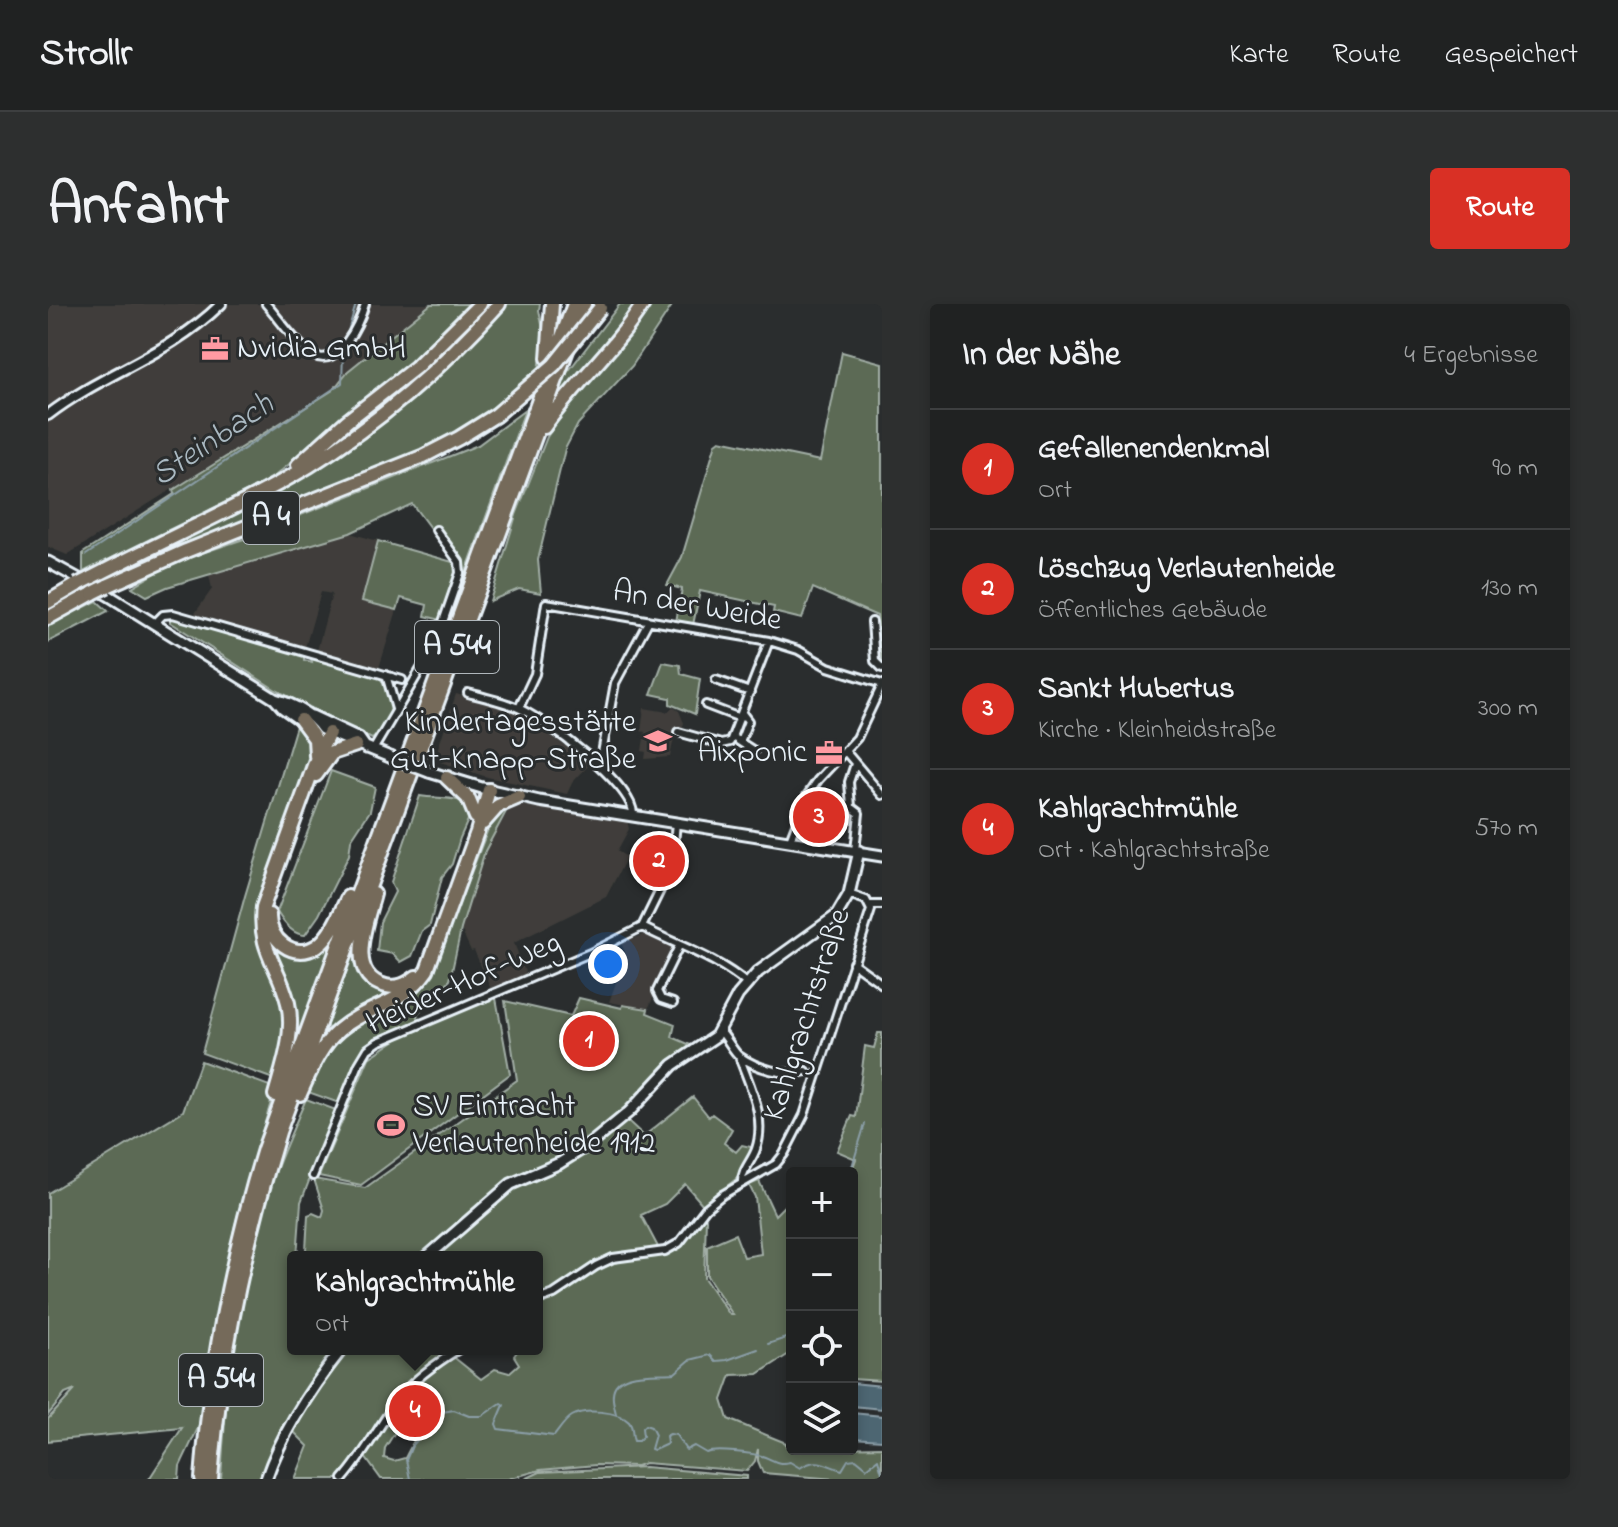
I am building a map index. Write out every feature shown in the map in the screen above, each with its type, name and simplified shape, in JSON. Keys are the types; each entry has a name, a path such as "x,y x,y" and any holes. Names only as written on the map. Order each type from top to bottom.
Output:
{"highway":[{"path":"271,487 416,367 480,304"},
{"name":"A 4","path":"48,602 309,465 368,426 446,359 499,304"},
{"path":"544,385 552,304"},
{"name":"A 544","path":"202,1479 209,1402 223,1311 237,1245 264,1149 574,304"},
{"name":"A 544","path":"211,1479 230,1321 249,1236 279,1132 584,304"},
{"path":"533,443 560,404 624,333 643,304"},
{"name":"A 4","path":"48,618 107,586 173,556 414,460 459,438 496,415 554,365 601,306"},
{"path":"305,718 315,739 316,760"},
{"path":"328,732 270,907 270,929 277,940 296,950 316,947 331,930 365,872"},
{"path":"264,1149 267,1123 286,1057 290,1018 285,993 264,944 261,923 263,907 328,732"},
{"path":"316,775 332,753 365,748"},
{"path":"447,778 468,798 476,817"},
{"path":"381,852 360,954 364,968 372,978 382,985 395,987 417,976 429,956 449,889 486,789"},
{"path":"279,1132 318,1056 334,1034 352,1021 398,999 427,970 477,832 486,789"},
{"path":"477,832 498,806 519,797"}],"main road":[{"path":"48,562 328,732 429,772 519,797 882,856"},
{"path":"305,718 359,738 365,748"},
{"path":"434,1251 511,1184 560,1163 609,1129 673,1065 720,1031 747,984 769,963 836,916 849,894 857,851"},
{"path":"266,1479 288,1429 338,1355"}],"street":[{"path":"48,415 80,393 170,345 221,304"},
{"path":"266,304 300,343 320,357 332,354 349,342 365,304"},
{"path":"365,748 396,709 435,645 460,573 459,562 436,530"},
{"name":"An der Weide","path":"519,708 535,674 546,603 769,641 798,650 828,667 882,684"},
{"path":"154,624 163,615 173,614 402,680"},
{"path":"600,764 615,683 648,622"},
{"path":"872,622 875,661 882,668"},
{"path":"741,716 769,641"},
{"path":"386,675 396,709"},
{"path":"716,680 750,692"},
{"path":"790,840 807,796 864,726 882,684"},
{"path":"468,693 519,708 600,764 632,802 633,815"},
{"path":"678,732 721,744 736,740 748,721 706,705"},
{"path":"736,740 754,751"},
{"path":"845,751 882,795"},
{"path":"855,764 849,782 851,807 859,813 857,851"},
{"path":"676,822 672,866 642,927 738,976 747,984"},
{"name":"Kahlgrachtstraße","path":"543,1298 613,1258 665,1251 679,1243 706,1208 776,1164 796,1134 870,913 866,900 849,894"},
{"path":"870,905 882,905"},
{"name":"Heider-Hof-Weg","path":"313,1176 368,1049 414,1025 577,959 642,927"},
{"path":"673,1003 661,999 657,991 679,946"},
{"path":"853,963 882,984"},
{"path":"720,1031 739,1056 761,1130 754,1154 741,1178 742,1183"},
{"path":"739,1056 776,1072 806,1071"},
{"path":"343,1479 362,1458 400,1397 449,1355"}],"shaded area":[{"path":"48,304 434,304 369,366 67,555 48,547"},
{"path":"350,533 378,541 362,601 397,610 379,668 317,651 332,594 321,592 305,648 193,616 212,589 209,575"},
{"path":"456,694 517,711 590,764 572,783 567,794 487,777 434,760"},
{"name":"Kindertagesstätte Gut-Knapp-Straße","path":"673,707 679,711 684,723 682,729 676,728 670,757 645,759 646,752 642,751 645,732 641,731 644,708 668,712"},
{"path":"512,804 627,820 629,829 617,851 627,857 606,897 514,943 527,977 492,992 461,929 485,851"},
{"path":"652,934 676,947 648,1009 609,1002 623,963 625,952 621,943"}],"green space":[{"path":"431,304 472,304 413,362 276,475 83,572 83,553 174,494 173,490 333,390 348,371"},
{"path":"507,304 540,304 544,334 539,371 474,425 414,456 101,583 98,581 248,507 335,457 382,424 427,386"},
{"path":"620,304 639,304 552,409 567,373"},
{"path":"650,304 673,304 632,366 578,424 565,449 538,560 541,593 519,589 490,601 516,515 547,437 569,403 630,337"},
{"path":"842,352 882,363 882,664 877,616 813,588 802,619 773,612 774,607 700,591 693,625 676,622 682,589 667,585 682,557 716,443 720,440 820,461"},
{"path":"525,410 437,651 433,645 441,620 425,616 427,605 401,598 397,610 362,601 378,541 456,563 412,504 350,533 167,587 147,596 132,587 175,562 262,533 263,530 478,445"},
{"path":"97,601 108,611 48,642 48,625"},
{"path":"170,617 304,656 304,660 312,662 311,658 375,675 383,682 391,699 389,717 372,739 276,690 170,622"},
{"path":"663,662 680,665 681,674 700,679 695,714 670,704 670,698 651,694"},
{"path":"296,726 306,731 314,746 310,774 261,909 258,936 284,1000 288,1025 276,1080 202,1053"},
{"path":"331,771 375,787 370,811 351,840 349,855 319,915 305,935 288,927 277,912"},
{"path":"420,796 450,798 467,803 468,820 452,864 442,877 430,925 422,931 412,956 401,962 393,954 377,951 380,922 395,892 391,882"},
{"path":"508,808 485,851 461,929 450,980 417,1014 419,1019 365,1046 355,1062 339,1103 308,1092 317,1063 332,1041 352,1025 420,991 433,971 492,819 501,809"},
{"path":"339,925 297,1038 272,954 279,949 289,954 306,954 319,946"},
{"path":"357,938 362,972 393,991 331,1032 326,1025"},
{"name":"SV Eintracht Verlautenheide 1912","path":"496,998 510,1074 361,1185 319,1176 369,1058 414,1028"},
{"path":"579,998 622,1008 623,1005 648,1009 647,1013 675,1024 672,1037 693,1046 658,1074 607,1127 559,1160 509,1182 430,1251 306,1251 308,1215 313,1213 322,1217 324,1210 314,1179 365,1188 517,1080 505,1001 571,1016"},
{"path":"878,1033 882,1033 882,1381 858,1379 858,1167 853,1167 856,1159 837,1151 852,1116 856,1117 865,1046 874,1048"},
{"path":"201,1061 275,1088 235,1225 216,1315 199,1426 180,1466 179,1479 149,1479 182,1428 48,1441 48,1419 75,1390 65,1394 48,1415 48,1193 183,1111"},
{"path":"693,1097 709,1117 712,1114 732,1129 724,1143 736,1152 742,1145 755,1148 741,1175 703,1205 685,1184 665,1204 641,1215 659,1249 610,1258 543,1295 543,1251 443,1251 515,1188 579,1158 627,1120 644,1136"},
{"path":"306,1099 336,1110 301,1202 297,1251 287,1251 287,1355 335,1355 263,1479 221,1479 239,1310 255,1234"},
{"path":"759,1181 775,1215 786,1204 786,1356 758,1374 731,1375 722,1400 728,1419 786,1443 786,1455 858,1455 858,1448 882,1447 882,1479 763,1473 758,1461 758,1449 755,1461 747,1471 645,1463 637,1466 596,1465 540,1470 508,1479 381,1479 365,1457 391,1414 402,1421 385,1448 384,1458 394,1461 405,1458 423,1423 433,1412 406,1393 451,1355 481,1379 495,1369 509,1373 519,1364 515,1355 543,1355 543,1299 614,1260 666,1252 704,1214 704,1278 733,1315 707,1276 707,1246 735,1234 744,1257 761,1254 755,1197 749,1185"},
{"path":"344,1355 448,1355 413,1381 341,1479 295,1479 308,1446 293,1431"},
{"path":"645,1467 747,1476 747,1479 525,1479 540,1472"}],"water":[{"path":"858,1384 882,1386 882,1409 858,1407"},
{"path":"858,1414 882,1416 882,1440 858,1438"}],"waterway":[{"name":"Steinbach","path":"346,338 356,304"},
{"name":"Steinbach","path":"86,555 342,383 343,353"},
{"path":"852,1167 865,1124"},
{"path":"768,1344 786,1338"},
{"path":"616,1414 613,1394 621,1380 638,1375 675,1373 690,1360 710,1355 716,1361 727,1360 758,1349"},
{"path":"410,1479 406,1460 412,1446 442,1412 454,1410 469,1416 482,1416 501,1403 504,1405 496,1424 498,1429 554,1436 572,1416 601,1412 617,1415 629,1422 634,1441 643,1436 642,1428 645,1425 651,1427 655,1435 651,1449 654,1450 667,1444 666,1436 670,1434 676,1435 686,1450 694,1446 706,1453 726,1451 752,1454 779,1463 790,1462 800,1468 817,1462 842,1470 848,1460 856,1459 867,1468 878,1459 882,1473"}],"place":[{"name":"Nvidia GmbH","path":"215,349"},
{"name":"Kindertagesstätte Gut-Knapp-Straße","path":"658,741"},
{"name":"Aixponic","path":"829,753"},
{"name":"Sankt Hubertus","path":"819,817"},
{"name":"Löschzug Verlautenheide","path":"659,861"},
{"name":"Gefallenendenkmal","path":"589,1041"},
{"name":"SV Eintracht Verlautenheide 1912","path":"391,1125"},
{"name":"Kahlgrachtmühle","path":"415,1411"}]}
